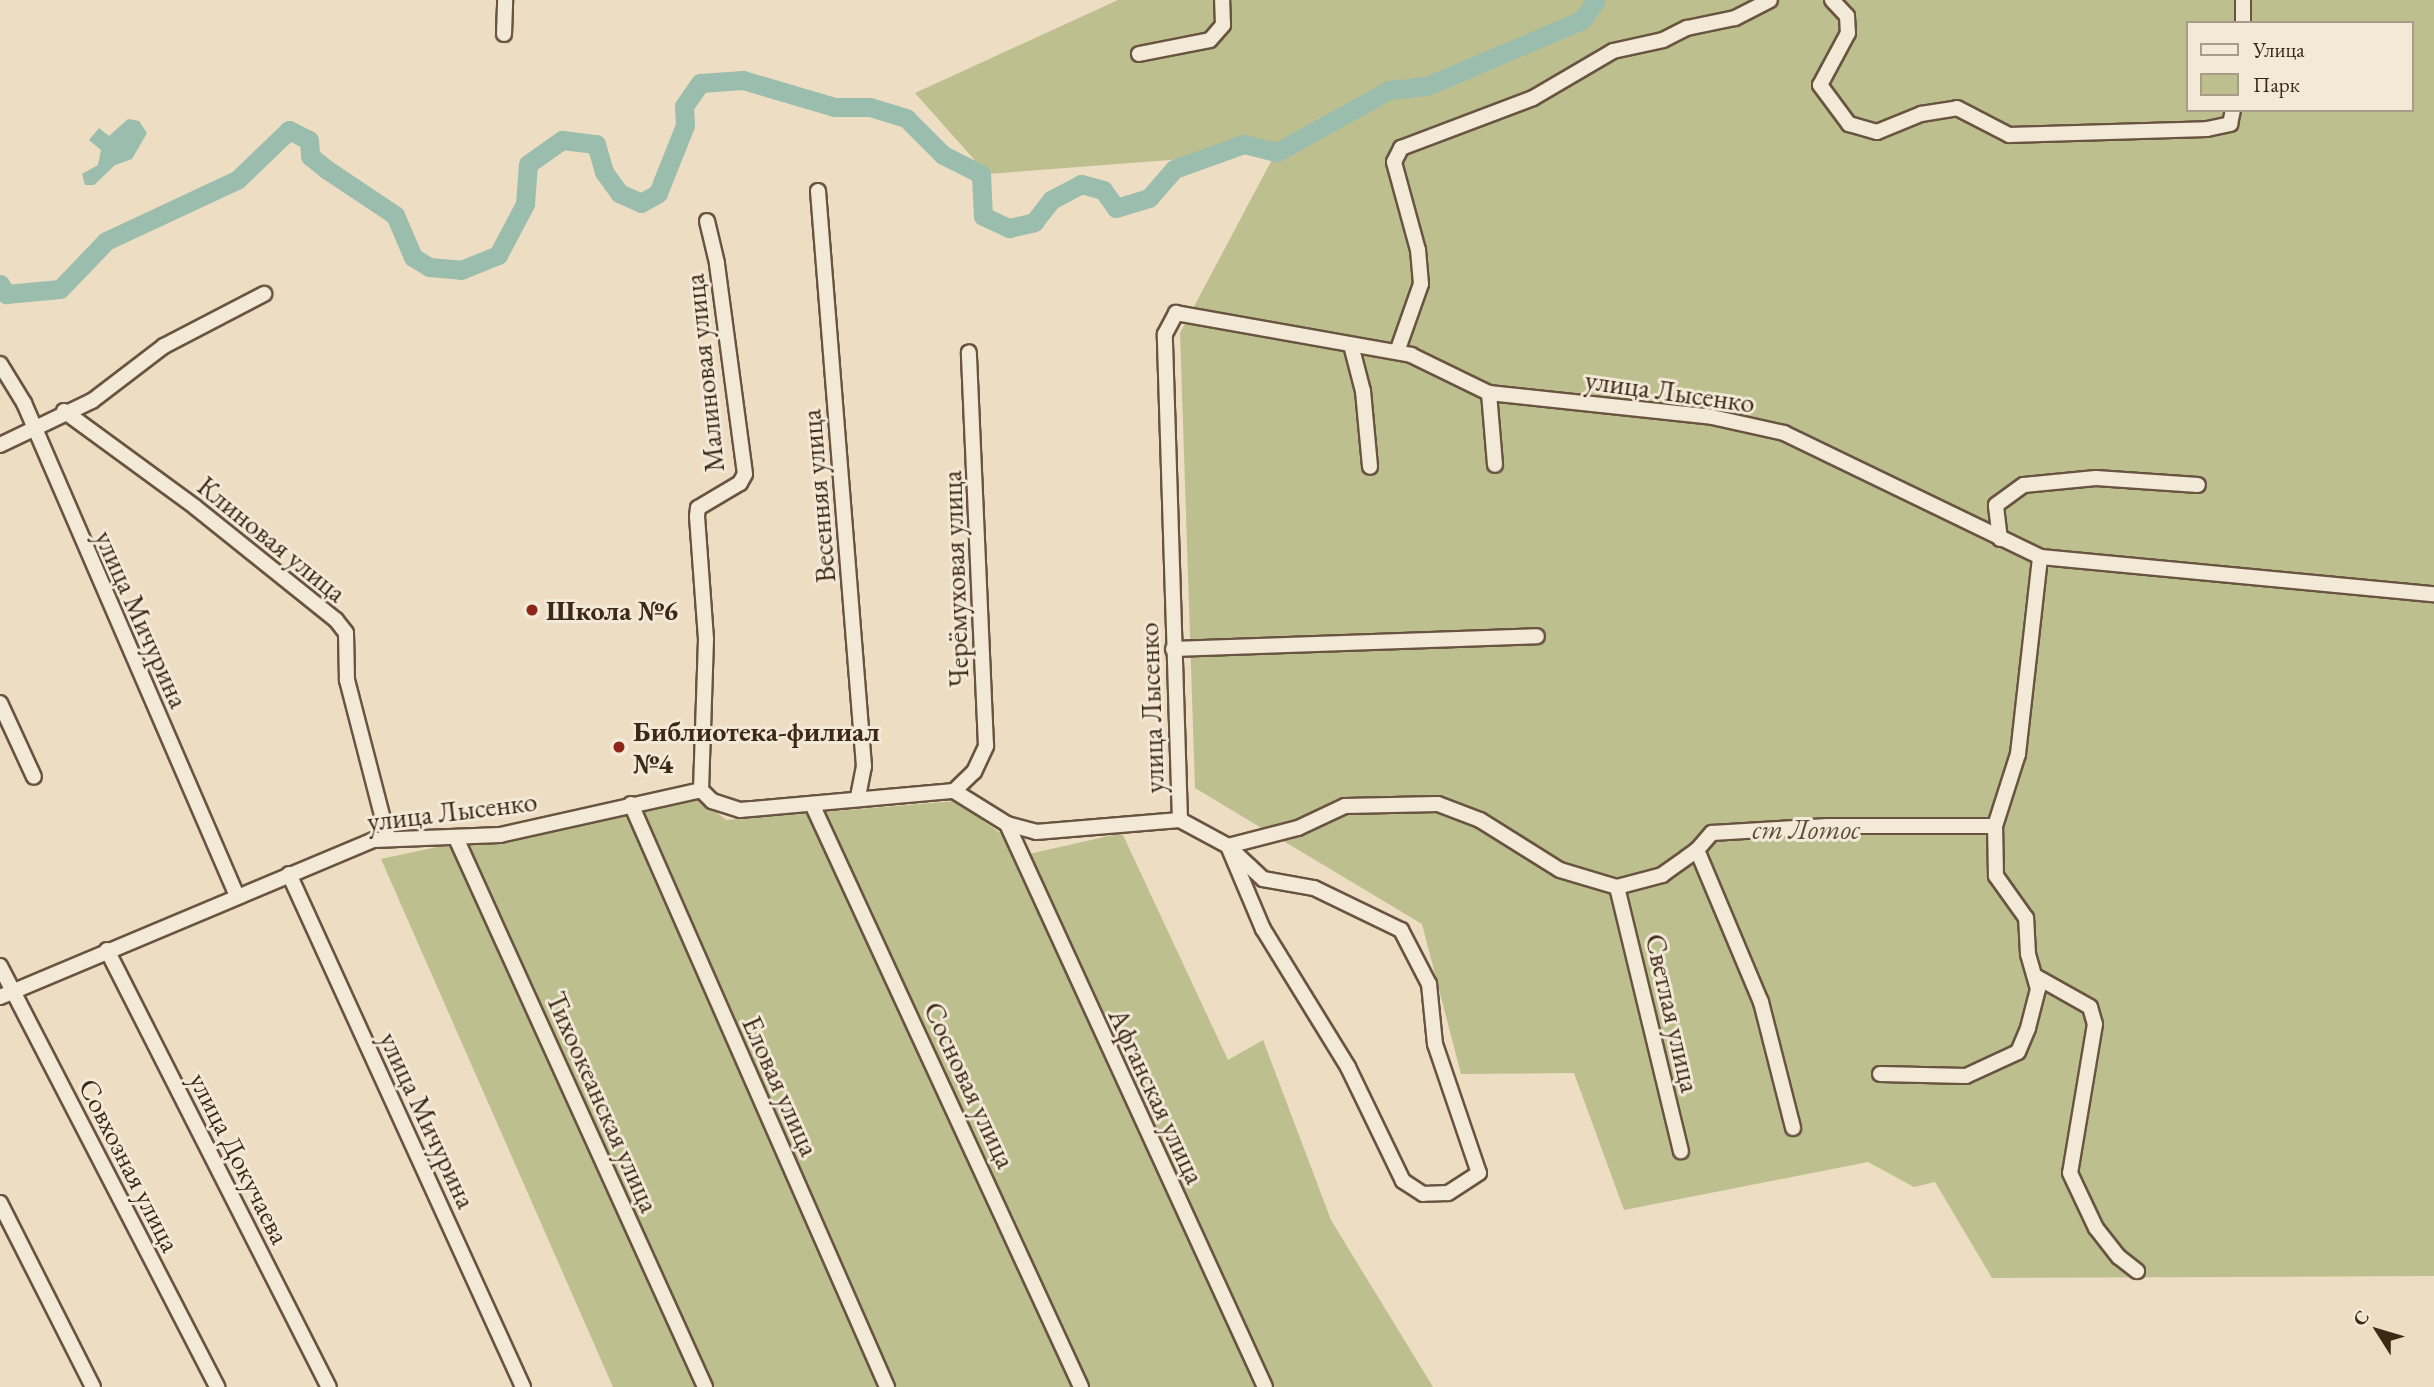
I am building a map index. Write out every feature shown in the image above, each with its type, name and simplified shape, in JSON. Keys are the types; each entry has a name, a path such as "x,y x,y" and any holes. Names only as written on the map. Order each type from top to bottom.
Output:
{"street":[{"path":"504,34 505,0"},
{"path":"1139,54 1209,40 1223,25 1222,0"},
{"path":"1397,352 1421,284 1418,250 1394,162 1401,148 1533,97 1613,51 1663,40 1687,28 1735,19 1770,0"},
{"path":"1832,0 1847,16 1848,33 1820,85 1849,124 1877,132 1921,114 1957,108 2009,135 2207,129 2230,124 2233,112"},
{"path":"2243,21 2244,1"},
{"name":"Весенняя улица","path":"818,191 864,765 858,797"},
{"name":"Малиновая улица","path":"701,790 706,639 696,516 698,508 740,482 745,474 717,262 707,221"},
{"path":"0,446 64,411 92,401 164,346 264,294"},
{"name":"улица Лысенко","path":"954,791 1007,824 1036,832 1180,820 1165,334 1172,317 1185,312 1397,352 1489,393 1712,417 1784,433 2040,557 2434,594"},
{"path":"1351,345 1363,391 1370,467"},
{"name":"Черёмуховая улица","path":"954,791 974,772 986,746 969,352"},
{"name":"улица Мичурина","path":"0,364 24,402 33,429 237,896"},
{"path":"1489,393 1495,465"},
{"name":"Клиновая улица","path":"64,411 195,507 336,620 346,634 347,680 388,838"},
{"path":"2000,539 1996,505 2024,485 2096,478 2198,485"},
{"path":"1880,1074 1966,1076 2000,1065 2018,1052 2038,989 2026,918 1996,876 1995,826 2018,754 2040,557"},
{"path":"1173,649 1537,636"},
{"path":"0,703 34,778"},
{"path":"701,790 712,801 740,810 858,797 954,791"},
{"name":"улица Лысенко","path":"7,994 289,874 388,838 500,835 701,790"},
{"name":"Еловая улица","path":"631,804 887,1387"},
{"name":"Сосновая улица","path":"812,804 1081,1387"},
{"path":"1228,846 1298,828 1345,806 1438,804 1480,820 1560,870 1618,887 1662,875 1697,850 1712,832 1828,826 1995,826"},
{"path":"1180,820 1228,846 1263,879 1314,888 1401,930 1429,984 1435,1044 1479,1173 1448,1193 1423,1194 1403,1181 1348,1067 1263,929 1228,846"},
{"name":"Афганская улица","path":"1007,824 1265,1387"},
{"name":"Тихоокеанская улица","path":"456,838 705,1387"},
{"path":"1697,850 1760,1002 1793,1128"},
{"name":"улица Мичурина","path":"289,874 523,1387"},
{"name":"Светлая улица","path":"1618,887 1681,1151"},
{"name":"улица Докучаева","path":"107,950 329,1387"},
{"name":"Совхозная улица","path":"0,966 7,994 217,1387"},
{"path":"2035,976 2091,1007 2095,1024 2070,1173 2096,1227 2119,1257 2137,1271"},
{"path":"0,1203 93,1387"}],"green space":[{"name":"ст Лотос","path":"1118,0 2434,0 2434,1276 1992,1278 1935,1182 1914,1187 1868,1162 1624,1210 1574,1073 1461,1074 1422,924 1195,788 1180,333 1276,152 987,174 915,93"},
{"path":"692,792 726,820 956,801 1029,854 1122,833 1228,1060 1263,1040 1331,1220 1433,1387 613,1387 381,859"}],"shaded area":[{"path":"128,119 139,121 147,133 132,159 115,165 94,185 85,185 82,174 98,165 101,150 89,140 99,128 109,136"}],"waterway":[{"path":"0,284 6,294 60,289 106,241 237,180 289,130 309,140 310,156 326,169 395,215 413,257 429,267 461,270 498,255 525,204 528,164 562,140 596,144 604,172 619,193 641,203 658,193 685,125 684,106 700,83 743,80 834,107 870,107 906,118 943,155 981,174 983,216 1009,228 1034,222 1051,200 1081,184 1103,190 1116,208 1149,198 1174,169 1244,144 1277,152 1389,90 1427,86 1582,20 1596,0"}],"place":[{"name":"Школа №6","path":"532,610"},
{"name":"Библиотека-филиал №4","path":"619,747"}]}
